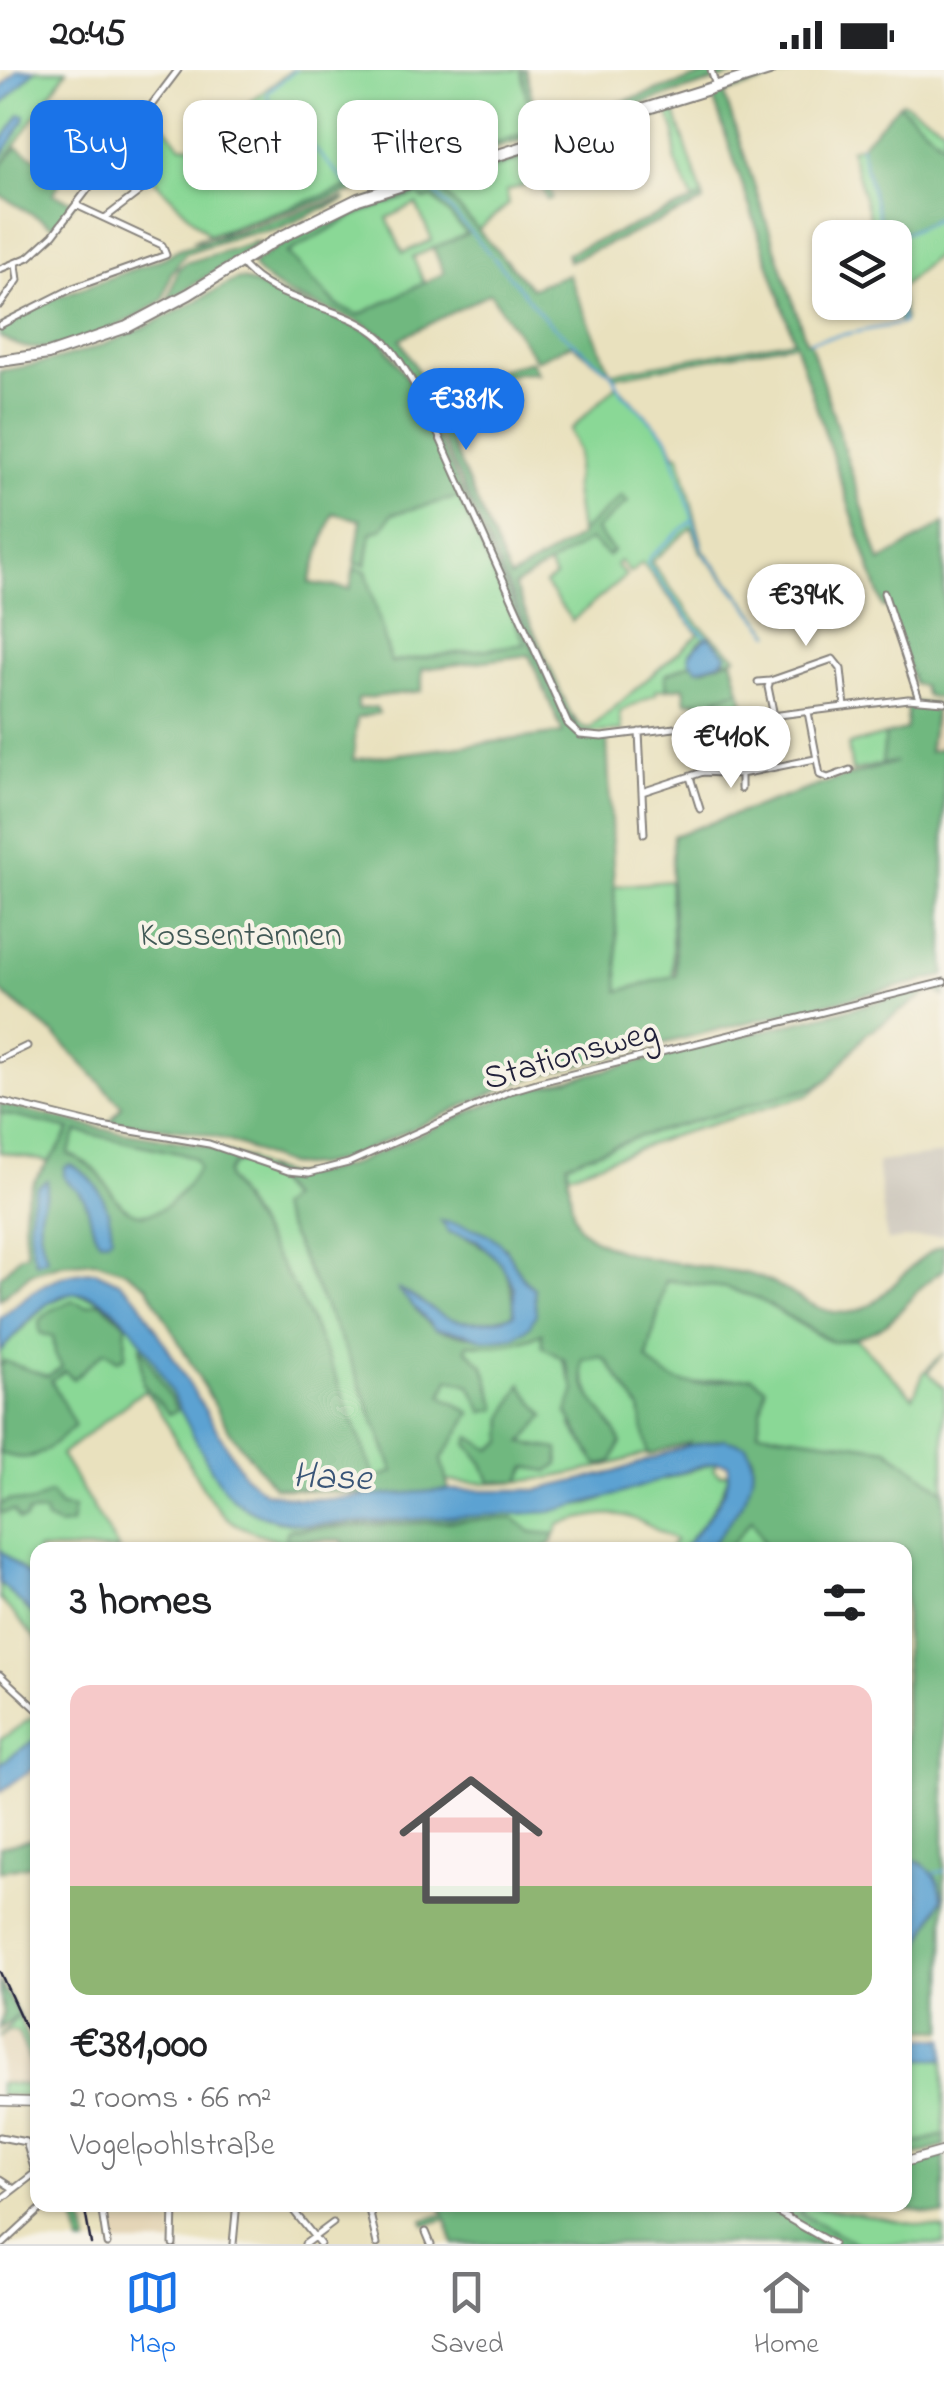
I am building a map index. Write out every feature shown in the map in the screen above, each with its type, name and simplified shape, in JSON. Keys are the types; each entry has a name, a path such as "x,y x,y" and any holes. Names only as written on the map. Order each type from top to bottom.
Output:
{"main road":[{"path":"0,361 48,354 106,337 156,313 310,221 358,199 764,71"}],"street":[{"path":"0,269 40,249 178,70"},
{"path":"711,70 716,86"},
{"path":"104,218 140,190"},
{"path":"0,325 74,288 166,255 162,246 76,205"},
{"path":"240,262 264,286 370,330 393,352 421,396 573,731 586,737 845,706 920,699 944,702"},
{"path":"0,306 18,280 15,264"},
{"path":"223,272 250,275"},
{"path":"884,593 920,699"},
{"path":"831,650 832,659 841,669 845,706"},
{"path":"758,682 832,659"},
{"path":"770,681 774,716"},
{"path":"808,712 815,759 824,778 850,770"},
{"path":"640,732 644,834"},
{"path":"642,792 708,772 740,774 815,759"},
{"path":"740,774 741,789"},
{"path":"690,777 700,810"},
{"name":"Stationsweg","path":"0,1101 102,1126 208,1144 288,1171 320,1171 348,1163 510,1091 944,982"},
{"path":"0,1059 27,1046"},
{"path":"0,1675 30,1703"},
{"path":"0,1687 6,1681"},
{"path":"0,2100 30,2102"},
{"path":"0,2137 26,2142 30,2156"},
{"path":"912,2160 944,2151"},
{"path":"0,2200 30,2177"},
{"path":"0,2180 14,2189"},
{"path":"3,2244 38,2212"},
{"path":"102,2212 107,2244"},
{"path":"173,2244 174,2212"},
{"path":"233,2244 236,2212"},
{"path":"295,2212 320,2244"},
{"path":"370,2212 377,2244"},
{"path":"774,2212 833,2244"},
{"path":"305,2244 332,2223"},
{"path":"426,2232 431,2244"}],"shaded area":[{"path":"936,704 944,705 944,748 928,753"},
{"path":"944,1154 944,1235 887,1241 877,1162"},
{"path":"10,2030 18,2032 30,2061 30,2085 0,2083 0,2037"},
{"path":"113,2223 172,2224 172,2244 116,2244"}],"green space":[{"path":"35,70 67,70 46,100 30,100 30,124 0,167 0,107"},
{"path":"292,70 521,70 528,100 518,100 518,135 498,142 498,100 337,100 337,190 340,190 209,235 163,189 163,123 183,145 183,190 317,190 317,100 252,100"},
{"path":"521,70 526,70 533,100 527,100"},
{"path":"711,70 751,70 650,101 628,100"},
{"path":"784,70 801,70 724,94 806,341 810,342 880,562 944,523 944,699 926,696 922,686 914,684 887,606 883,607 712,94"},
{"path":"902,102 944,127 944,144 899,105"},
{"path":"671,103 674,110 650,118 650,110"},
{"path":"899,105 944,144 944,215 912,230 912,220 880,220 860,146"},
{"path":"674,110 703,197 693,201 675,160 675,133 668,112"},
{"path":"518,136 518,141 498,147 498,142"},
{"path":"860,146 880,220 870,220 850,149"},
{"path":"17,147 30,155 30,190 55,190 53,194 74,202 54,227 0,195 0,167"},
{"path":"518,153 518,160 498,167 498,159"},
{"path":"518,160 518,187 506,191 509,204 478,230 441,190 498,190 498,167"},
{"path":"340,190 359,190 192,241"},
{"path":"402,190 442,190 531,288 568,274 611,373 572,344 536,360 490,293 400,339 428,389 531,361 539,375 516,373 431,397 510,578 580,536 622,496 628,502 596,530 613,551 608,556 590,540 514,586 579,733 569,723 423,396 429,392 422,394 399,356 376,332 293,296 254,268 253,263 297,234 362,203","holes":["418,194 424,200 433,197 467,234 433,248 444,273 359,315 338,306 287,253 360,213"]},
{"path":"418,194 433,197 467,234 413,257 424,283 358,315 338,306 286,253 360,213","holes":["416,204 432,240 403,253 387,218"]},
{"path":"703,197 704,202 569,261 567,253"},
{"path":"346,199 277,229 241,235 186,253 171,273 163,300 100,334 46,348 26,347 0,337 0,328 52,299 179,249"},
{"path":"944,215 944,248 912,277 912,230"},
{"path":"261,242 168,301 178,269 185,263"},
{"name":"Kossentannen","path":"242,279 368,331 382,341 418,394 567,724 580,736 607,739 619,991 676,975 673,836 896,762 882,764 885,735 906,730 908,702 936,704 929,752 944,748 944,976 541,1075 347,1158 324,1164 290,1165 199,1133 110,1122 122,1106 53,1033 0,991 0,371 95,348 176,312","holes":["459,497 525,644 391,662 366,571 354,569 350,589 309,583 333,513 361,520 355,563 366,565 371,533 383,528 392,514","529,655 563,733 353,760 357,718 379,713 376,707 358,709 358,699 422,691 422,669"]},
{"path":"794,340 795,343 613,377 611,373"},
{"path":"617,385 668,438 675,455 679,454 704,551 772,634 701,552 692,527 651,562 698,624 736,657 721,662 727,655 704,637 689,654 692,663 666,675 667,689 656,690 656,694 620,712 622,731 579,733 572,715 583,728 590,729 699,634 642,563 630,573 620,561 616,565 626,576 572,621 545,584 555,577 548,565 591,539 608,555 595,531 622,496 580,533 574,490 578,452 570,430"},
{"path":"459,497 525,644 390,662 366,571 354,569 355,563 366,565 371,532 392,514"},
{"path":"732,659 740,691 717,698 720,720 700,722 698,701 686,702 684,687 667,689 665,675 692,663 703,669"},
{"path":"736,676 747,716 720,720 717,698"},
{"path":"885,735 882,764 852,771 848,745"},
{"path":"670,881 673,976 601,998 617,948 614,886"},
{"path":"944,985 944,996 937,991 928,993 866,1034 828,1080 812,1088 637,1137 567,1163 575,1217 582,1230 598,1241 640,1256 752,1275 839,1313 852,1312 876,1301 920,1260 944,1245 944,1269 887,1323 857,1337 833,1342 755,1297 726,1288 666,1280 647,1359 660,1371 685,1383 752,1377 765,1387 758,1431 887,1449 944,1491 944,2030 912,2029 912,2013 918,2012 912,1993 912,1963 942,1898 922,1863 912,1859 912,1542 763,1542 752,1519 733,1542 714,1542 746,1494 752,1455 724,1439 686,1446 689,1442 648,1455 640,1409 601,1357 583,1360 584,1383 621,1442 612,1461 596,1463 567,1413 575,1390 565,1360 542,1347 542,1333 506,1344 468,1344 466,1349 484,1366 497,1409 483,1412 470,1385 449,1379 442,1396 471,1413 441,1460 449,1490 384,1496 274,1487 230,1432 147,1286 123,1270 96,1261 62,1264 31,1273 0,1299 0,1277 21,1255 27,1254 24,1217 29,1191 70,1129 0,1113 0,1104 102,1129 206,1146 249,1159 234,1164 227,1178 297,1292 332,1367 375,1478 394,1472 352,1364 278,1208 289,1198 265,1168 308,1175 348,1166 511,1094","holes":["77,1131 194,1158 199,1167 178,1196 148,1214 125,1208 92,1167 68,1154","449,1232 505,1247 525,1282 514,1337 440,1330 424,1319 399,1290 435,1313 459,1321 487,1321 514,1314 510,1283 498,1260 478,1244"]},
{"path":"828,1080 808,1095 672,1136 569,1174 567,1163 637,1137 812,1088"},
{"path":"0,1113 70,1129 51,1162 0,1152"},
{"path":"77,1131 178,1153 194,1158 199,1167 168,1204 148,1214 137,1213 121,1204 92,1168 68,1154"},
{"path":"249,1159 289,1199 278,1208 352,1364 394,1472 374,1478 310,1323 227,1178 234,1164"},
{"path":"441,1219 520,1257 575,1390 571,1425 596,1463 602,1465 602,1415 594,1405 580,1366 583,1360 601,1357 607,1361 640,1409 648,1453 598,1468 549,1478 498,1483 446,1481 441,1460 471,1413 442,1396 449,1378 470,1385 483,1412 497,1408 484,1366 391,1293 443,1234","holes":["522,1385 522,1443 547,1471 527,1467 491,1482 471,1437 491,1450 503,1441 504,1417"]},
{"path":"666,1280 726,1288 755,1297 826,1340 856,1339 913,1397 924,1372 944,1353 928,1372 944,1388 944,1491 887,1449 757,1431 765,1387 735,1378 681,1384 661,1373 647,1360"},
{"path":"72,1293 99,1300 131,1326 160,1369 216,1475 276,1521 306,1525 386,1521 587,1504 717,1462 713,1469 720,1475 729,1472 716,1503 688,1542 674,1542 644,1523 608,1514 560,1524 555,1534 532,1532 513,1518 289,1529 282,1542 231,1521 220,1510 144,1390 61,1455 114,1542 30,1542 30,1577 0,1550 0,1351 47,1304"},
{"path":"72,1301 87,1306 100,1302 126,1324 125,1357 117,1360 105,1351 73,1379 65,1371 51,1380 75,1426 33,1456 0,1453 0,1366 4,1361 47,1376 62,1367 53,1337 40,1333 39,1321 53,1309"},
{"path":"140,1345 177,1410 169,1414 143,1384"},
{"path":"521,1385 545,1416 522,1443 558,1449 559,1465 547,1471 527,1467 520,1481 490,1482 483,1464 467,1444 470,1437 491,1450 503,1441 504,1417"},
{"path":"50,1493 60,1506 74,1508 71,1524 59,1526 47,1520 45,1512 28,1513 19,1520 14,1511 0,1513 0,1505 9,1500 32,1503"},
{"path":"514,1518 531,1532 555,1534 551,1542 285,1541 288,1530"},
{"path":"752,1518 763,1542 733,1542"},
{"path":"0,1583 30,1611 30,1632 0,1599"},
{"path":"30,1719 30,1743 0,1764 0,1740"},
{"path":"30,1840 30,1865 0,1871 0,1846"},
{"path":"912,1889 916,1894 912,1915"},
{"path":"0,1981 18,2015 0,2029 3,2014"},
{"path":"18,2015 30,2047 30,2061 18,2032 10,2030 0,2037"},
{"path":"912,2059 944,2059 944,2135 912,2144"},
{"path":"0,2083 30,2085 30,2096 0,2095"},
{"path":"944,2135 944,2147 912,2156 912,2144"},
{"path":"944,2156 944,2216 912,2210 912,2166"},
{"path":"62,2212 82,2212 88,2244 80,2244 75,2216 67,2218"},
{"path":"801,2212 858,2244 827,2244 819,2240 819,2244 454,2244 446,2219 425,2225 423,2220 444,2214"},
{"path":"846,2212 944,2229 944,2244 858,2244 800,2213"}],"water":[{"path":"17,70 35,70 0,107 0,89"},
{"path":"20,114 25,115 24,121 0,159 0,144"},
{"path":"708,636 727,655 721,662 698,669 689,654"},
{"path":"69,1165 88,1176 101,1193 111,1224 112,1235 108,1240 100,1241 96,1236 85,1200 64,1177 64,1168"},
{"path":"47,1180 40,1220 47,1259 36,1263 30,1215 37,1187"},
{"path":"441,1221 480,1231 504,1247 534,1288 536,1314 529,1327 514,1337 485,1340 435,1329 397,1289 456,1320 486,1321 514,1314 514,1287 500,1262 477,1240 449,1232"},
{"path":"95,1271 121,1283 138,1299 244,1475 265,1492 330,1499 449,1490 538,1490 615,1472 686,1446 724,1439 746,1445 752,1459 749,1487 714,1542 688,1542 714,1510 726,1487 728,1464 717,1462 550,1512 306,1525 269,1518 243,1506 218,1480 139,1339 115,1311 90,1295 53,1300 0,1351 0,1318 55,1279"},
{"path":"0,1550 30,1577 30,1611 0,1583"},
{"path":"30,1743 30,1771 0,1792 0,1764"},
{"path":"912,1860 931,1871 942,1898 912,1963 912,1915 916,1894 912,1889"},
{"path":"944,2038 944,2059 912,2059 912,2039"}],"waterway":[{"path":"296,70 269,91 267,97 337,173"},
{"path":"860,146 879,220"},
{"path":"433,190 490,254"},
{"path":"912,230 944,215"},
{"path":"493,257 547,321 611,373 622,392 668,438 693,520 647,563 694,626 706,636"},
{"path":"810,341 903,323 902,320"},
{"path":"694,522 703,552 771,634"},
{"path":"934,1873 944,1871"}],"railway":[{"path":"0,1972 30,2038"},
{"path":"85,2212 91,2244"}],"water label":[{"name":"Hase","path":"332,1475"}]}
